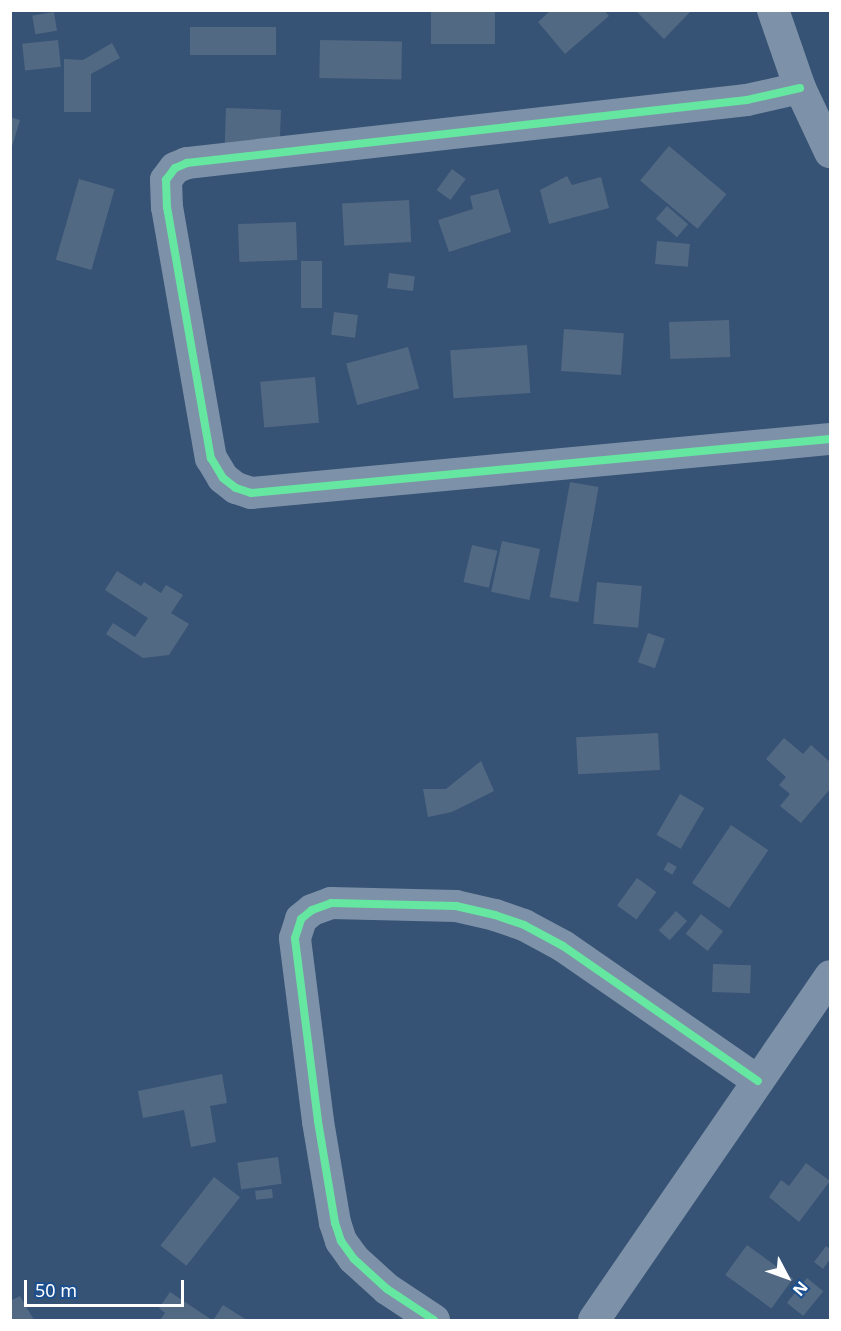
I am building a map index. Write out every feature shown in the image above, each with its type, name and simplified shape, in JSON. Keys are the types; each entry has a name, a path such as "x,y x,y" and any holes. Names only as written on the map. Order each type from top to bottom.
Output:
{"street":[{"path":"773,10 800,88 831,152"},
{"path":"800,88 747,100 187,164 175,168 166,180 167,207 211,458 223,478 236,488 251,493 831,439"},
{"path":"434,1320 387,1289 354,1259 341,1241 335,1223 318,1121 295,938 301,919 312,910 331,903 456,906 495,915 524,925 562,946 758,1081"},
{"path":"594,1320 831,976"}],"building":[{"path":"431,10 495,10 495,44 431,44"},
{"path":"551,10 604,10 609,16 565,54 538,22"},
{"path":"635,10 692,10 664,39"},
{"path":"54,12 57,31 35,34 32,15"},
{"path":"190,27 276,27 276,55 190,55"},
{"path":"58,40 61,67 25,71 22,44"},
{"path":"320,40 402,41 401,79 319,78"},
{"path":"112,43 120,58 91,74 91,112 64,112 64,59 83,60"},
{"path":"226,108 281,110 280,150 225,148"},
{"path":"10,117 20,120 11,150 10,150"},
{"path":"669,146 726,194 698,229 640,180"},
{"path":"452,169 466,179 450,200 437,190"},
{"path":"567,176 572,185 601,177 609,208 549,224 540,190"},
{"path":"79,179 115,189 91,270 56,260"},
{"path":"498,189 511,232 449,252 438,220 473,209 470,196"},
{"path":"409,200 411,242 344,245 342,204"},
{"path":"667,206 688,224 677,237 656,219"},
{"path":"296,222 297,260 239,262 238,224"},
{"path":"657,241 690,244 688,267 655,264"},
{"path":"301,261 322,261 322,308 301,308"},
{"path":"389,273 415,276 413,291 387,288"},
{"path":"334,312 358,315 355,338 331,335"},
{"path":"729,320 730,357 670,359 669,322"},
{"path":"564,329 624,333 621,375 561,371"},
{"path":"527,345 530,393 454,398 450,350"},
{"path":"408,347 419,389 357,405 346,364"},
{"path":"315,377 319,423 264,428 260,382"},
{"path":"570,482 599,487 578,602 550,597"},
{"path":"502,541 540,549 529,600 491,592"},
{"path":"472,545 497,551 489,588 463,582"},
{"path":"117,571 141,586 144,582 161,593 166,585 183,595 171,613 189,624 169,655 143,658 106,634 113,623 135,637 148,618 105,590"},
{"path":"597,582 642,586 638,628 593,624"},
{"path":"648,633 665,639 655,668 638,662"},
{"path":"658,733 660,770 578,774 576,737"},
{"path":"784,738 803,754 811,745 830,762 830,789 801,823 780,806 790,794 779,785 786,777 766,759"},
{"path":"481,761 494,791 452,812 428,817 423,789 446,789"},
{"path":"680,794 704,808 681,849 656,835"},
{"path":"731,825 768,850 729,908 692,883"},
{"path":"668,862 677,867 672,875 664,870"},
{"path":"637,878 656,892 636,920 617,906"},
{"path":"676,911 687,921 670,940 659,930"},
{"path":"701,914 723,931 708,951 686,934"},
{"path":"713,964 751,965 750,993 712,992"},
{"path":"222,1074 227,1103 210,1106 216,1142 191,1147 184,1110 143,1118 138,1091"},
{"path":"278,1157 282,1184 241,1189 237,1163"},
{"path":"806,1163 830,1181 799,1222 769,1197 781,1180 789,1186"},
{"path":"214,1177 240,1197 186,1266 160,1246"},
{"path":"272,1189 273,1198 256,1200 255,1191"},
{"path":"747,1245 793,1279 771,1308 725,1275"},
{"path":"826,1246 830,1249 830,1259 823,1269 814,1262"},
{"path":"807,1278 823,1291 803,1316 787,1303"},
{"path":"170,1292 212,1320 160,1320 165,1313 159,1308"},
{"path":"20,1296 34,1320 10,1320 10,1301"},
{"path":"223,1305 247,1320 214,1319"}],"cycle path":[{"path":"800,88 747,100 187,163 175,168 166,180 167,207 211,458 223,478 236,488 251,493 830,439"},
{"path":"434,1320 387,1289 354,1259 341,1241 335,1223 318,1121 295,938 301,919 312,910 331,903 456,906 495,915 524,925 563,946 758,1081"}]}
